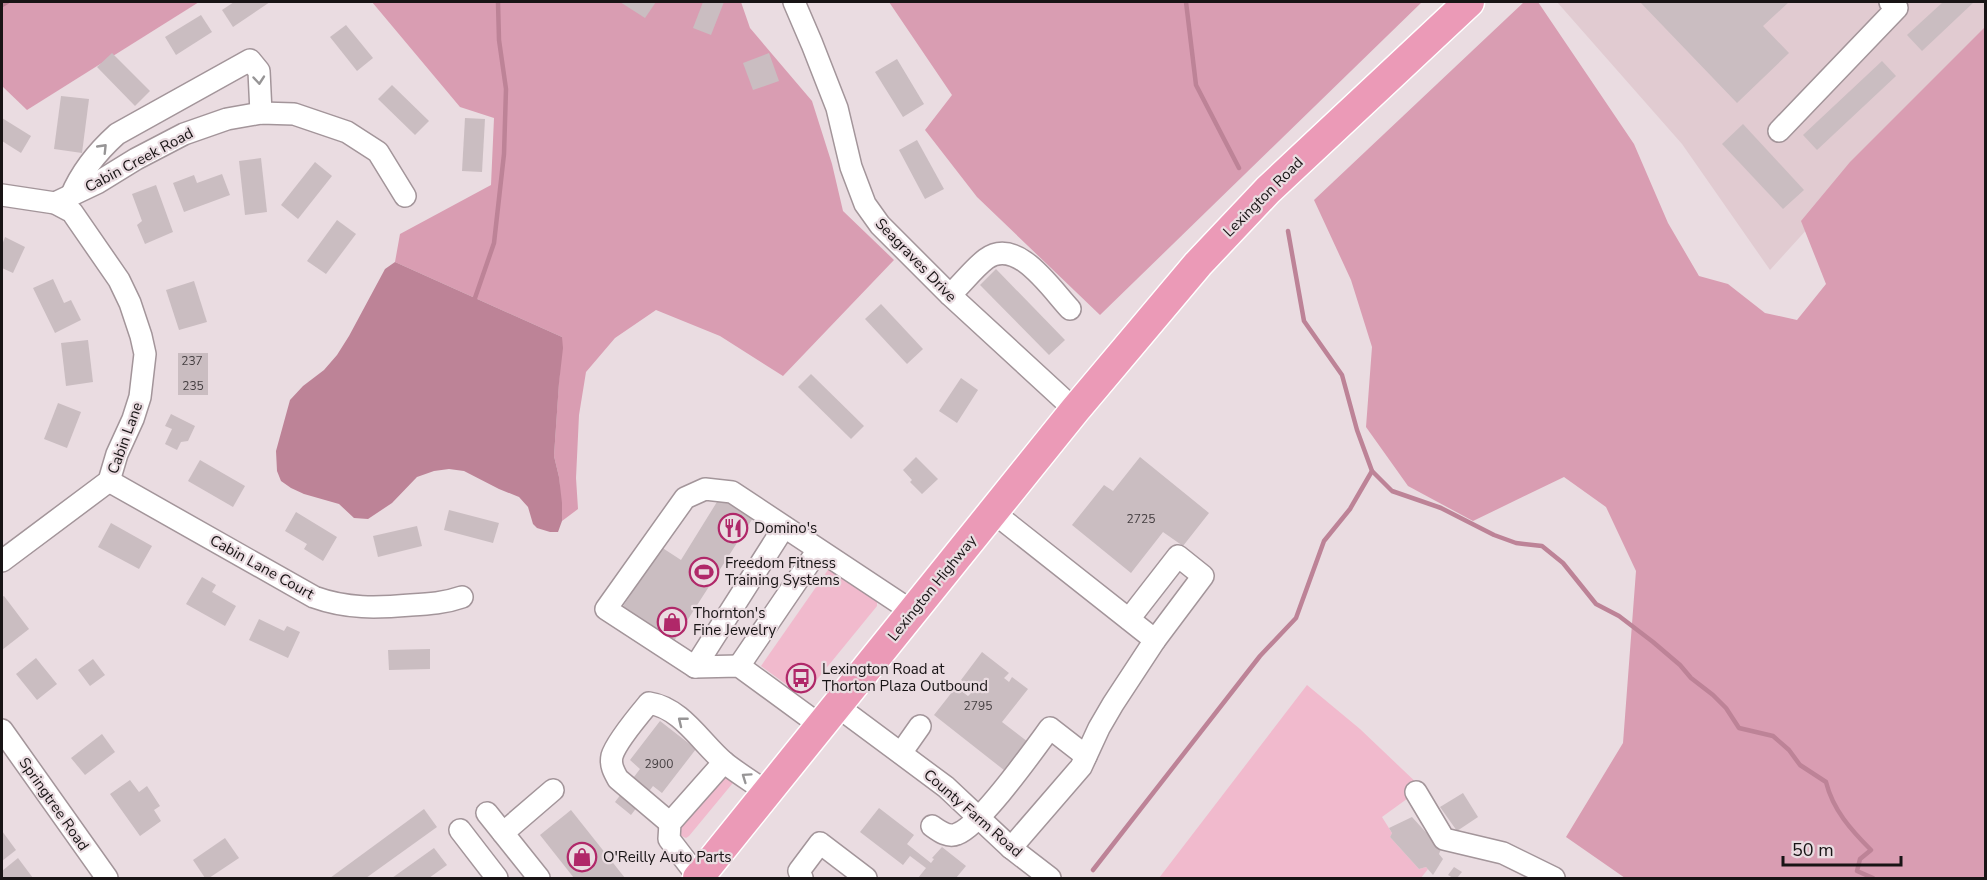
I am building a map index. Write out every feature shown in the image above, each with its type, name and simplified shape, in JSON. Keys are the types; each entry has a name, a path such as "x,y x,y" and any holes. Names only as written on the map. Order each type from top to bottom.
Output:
{"highway":[{"name":"Lexington Road","path":"1075,410 1198,264 1268,190 1464,4"},
{"name":"Lexington Highway","path":"699,878 1075,410"}],"street":[{"name":"Seagraves Drive","path":"794,2 837,108 851,167 865,204 880,225 950,295 1075,410"},
{"path":"1779,131 1897,4"},
{"path":"63,199 102,148 117,134 250,60 259,71 261,113"},
{"name":"Cabin Creek Road","path":"63,199 97,183 183,134 227,119 261,113 294,114 347,132 378,152 405,196"},
{"name":"Cabin Lane","path":"2,195 63,199 119,280 130,303 145,354 140,398 134,420 117,454 109,481 2,560"},
{"path":"950,295 988,258 1002,252 1026,261 1070,309"},
{"name":"Cabin Lane Court","path":"109,481 314,597 332,604 357,608 379,608 447,603 462,597"},
{"path":"818,550 739,666 695,667 606,609 686,498 705,489 732,492 913,612"},
{"path":"993,512 1155,640"},
{"path":"695,667 784,527"},
{"path":"1011,848 1081,766 1099,728 1155,640 1203,576 1178,556 1129,619"},
{"name":"County Farm Road","path":"739,666 901,753 946,787 1011,848 1050,878"},
{"path":"670,823 618,779 612,770 612,756 628,729 649,703 659,704 686,723 724,762 768,793"},
{"path":"901,753 920,726"},
{"path":"932,826 950,835 958,834 978,819 1050,728 1086,756"},
{"name":"Springtree Road","path":"2,730 107,879"},
{"path":"699,878 669,839 670,823 724,762"},
{"path":"503,833 553,790"},
{"path":"1416,792 1444,839 1503,853 1554,879"},
{"path":"487,813 539,879"},
{"path":"460,830 497,879"},
{"path":"802,879 799,870 820,843 866,879"}],"shaded area":[{"path":"2,2 199,2 27,110 2,86"},
{"path":"372,2 741,2 750,28 812,101 832,164 843,211 894,260 783,376 720,336 656,310 615,338 586,372 579,415 576,478 578,509 562,521 559,477 554,456 562,337 395,262 400,234 491,185 494,118 460,107"},
{"path":"889,2 1422,2 1100,315 977,197 925,130 952,95"},
{"path":"1524,2 1538,2 1634,144 1668,223 1699,276 1728,284 1765,313 1797,320 1826,284 1801,221 1850,162 1985,27 1985,878 1625,878 1566,837 1623,743 1636,571 1606,507 1564,477 1473,521 1408,486 1366,427 1372,347 1351,280 1314,200"},
{"path":"1557,2 1985,2 1985,33 1770,270 1682,144"},
{"path":"395,262 562,337 554,456 562,503 562,521 558,532 537,528 533,524 528,507 519,497 464,471 449,469 417,477 392,503 368,519 354,518 339,504 304,494 281,481 277,471 276,451 290,400 303,386 324,370 337,355 385,269"},
{"path":"830,567 875,599 877,606 806,693 798,693 761,666"},
{"path":"1307,685 1360,729 1422,788 1382,817 1392,833 1390,837 1419,869 1426,867 1428,869 1421,878 1159,878"},
{"path":"723,775 734,782 689,836 686,838 677,834 677,827"}],"building":[{"path":"234,2 270,2 233,27 222,10"},
{"path":"620,2 656,2 645,18"},
{"path":"703,2 724,2 711,35 693,28"},
{"path":"1640,2 1789,2 1763,26 1789,53 1737,103"},
{"path":"1943,2 1974,2 1922,51 1907,35"},
{"path":"201,15 212,32 176,55 165,37"},
{"path":"346,25 373,58 357,71 330,37"},
{"path":"112,53 150,91 135,106 97,67"},
{"path":"769,53 779,81 753,90 743,63"},
{"path":"897,59 924,104 903,117 875,72"},
{"path":"1882,61 1896,76 1817,150 1803,135"},
{"path":"392,85 429,121 415,135 378,99"},
{"path":"61,96 89,99 82,153 54,149"},
{"path":"2,118 31,136 21,153 2,141"},
{"path":"465,118 485,119 482,172 462,171"},
{"path":"1743,124 1804,190 1783,209 1722,144"},
{"path":"917,140 944,189 925,199 899,150"},
{"path":"261,158 267,212 245,215 239,161"},
{"path":"315,162 332,176 298,219 281,205"},
{"path":"222,174 230,195 184,212 173,183 194,175 197,183"},
{"path":"156,185 173,232 145,244 137,225 142,221 132,194"},
{"path":"337,220 356,234 326,274 307,261"},
{"path":"5,237 25,247 13,273 2,268 2,245"},
{"path":"996,269 1065,340 1049,355 980,285"},
{"path":"53,279 64,303 71,300 81,320 55,333 33,288"},
{"path":"194,281 207,322 179,330 166,290"},
{"path":"881,304 923,349 907,364 865,319"},
{"path":"88,340 93,382 66,386 61,343"},
{"path":"178,353 208,353 208,395 178,395"},
{"path":"811,374 864,426 851,439 798,387"},
{"path":"961,378 978,390 957,423 939,411"},
{"path":"58,403 81,412 67,448 44,439"},
{"path":"171,414 195,426 188,441 181,442 177,450 165,444 172,429 165,426"},
{"path":"916,457 938,479 922,494 910,482 912,480 903,470"},
{"path":"1140,457 1209,513 1183,546 1163,532 1131,573 1072,525 1104,485 1113,491"},
{"path":"200,460 245,486 233,507 188,481"},
{"path":"720,497 753,518 674,641 622,608 661,547 681,560"},
{"path":"449,510 499,523 493,543 444,530"},
{"path":"296,512 337,537 323,561 304,549 307,544 285,531"},
{"path":"111,523 152,546 139,569 98,547"},
{"path":"417,526 422,546 378,557 373,536"},
{"path":"202,577 216,585 212,592 236,606 225,626 186,604"},
{"path":"4,596 29,629 2,650 2,597"},
{"path":"259,619 284,631 287,626 300,632 288,658 249,640"},
{"path":"430,649 430,669 389,670 388,650"},
{"path":"982,652 1009,673 1004,678 1009,682 1012,677 1028,689 1002,722 1032,745 1009,774 934,715 956,687 968,696 974,690 961,680"},
{"path":"36,658 57,684 37,700 16,674"},
{"path":"93,659 105,675 90,686 78,670"},
{"path":"660,721 696,749 662,793 653,786 631,815 615,802 640,769 630,760"},
{"path":"102,734 115,752 85,775 71,758"},
{"path":"130,780 139,792 147,786 160,806 154,810 161,821 140,836 110,794"},
{"path":"1463,793 1478,817 1457,831 1440,807"},
{"path":"879,808 914,835 907,844 931,863 934,859 932,858 942,847 966,866 956,878 918,878 926,868 910,856 903,865 860,832"},
{"path":"424,809 437,827 366,878 330,878"},
{"name":"O'Reilly Auto Parts","path":"571,810 625,878 574,878 540,835"},
{"path":"1412,817 1441,849 1439,854 1443,859 1433,875 1426,867 1419,869 1390,837 1392,833 1389,828"},
{"path":"2,831 16,850 2,861"},
{"path":"225,838 239,858 209,878 205,878 193,860"},
{"path":"434,848 447,865 429,878 392,878"},
{"path":"18,858 33,878 2,878 2,871"},
{"path":"1454,867 1462,872 1457,878 1448,875"}],"waterway":[{"path":"2,5 7,2"},
{"path":"475,298 494,243 504,154 506,89 499,40 498,2"},
{"path":"1186,2 1196,85 1239,168"},
{"path":"1093,870 1260,656 1296,618 1324,541 1350,509 1372,471 1357,430 1342,375 1304,321 1288,231"},
{"path":"1372,471 1392,491 1441,508 1494,535 1516,543 1542,546 1563,563 1596,604 1619,616 1680,665 1691,678 1726,708 1739,728 1773,736 1789,750 1800,765 1826,782 1833,802 1844,819 1871,850 1860,859 1857,871 1873,878"}],"place":[{"name":"Domino's","path":"733,528"},
{"name":"Freedom Fitness Training Systems","path":"704,572"},
{"name":"Thornton's Fine Jewelry","path":"672,622"},
{"name":"Lexington Road at Thorton Plaza Outbound","path":"801,678"},
{"name":"O'Reilly Auto Parts","path":"582,857"}]}
